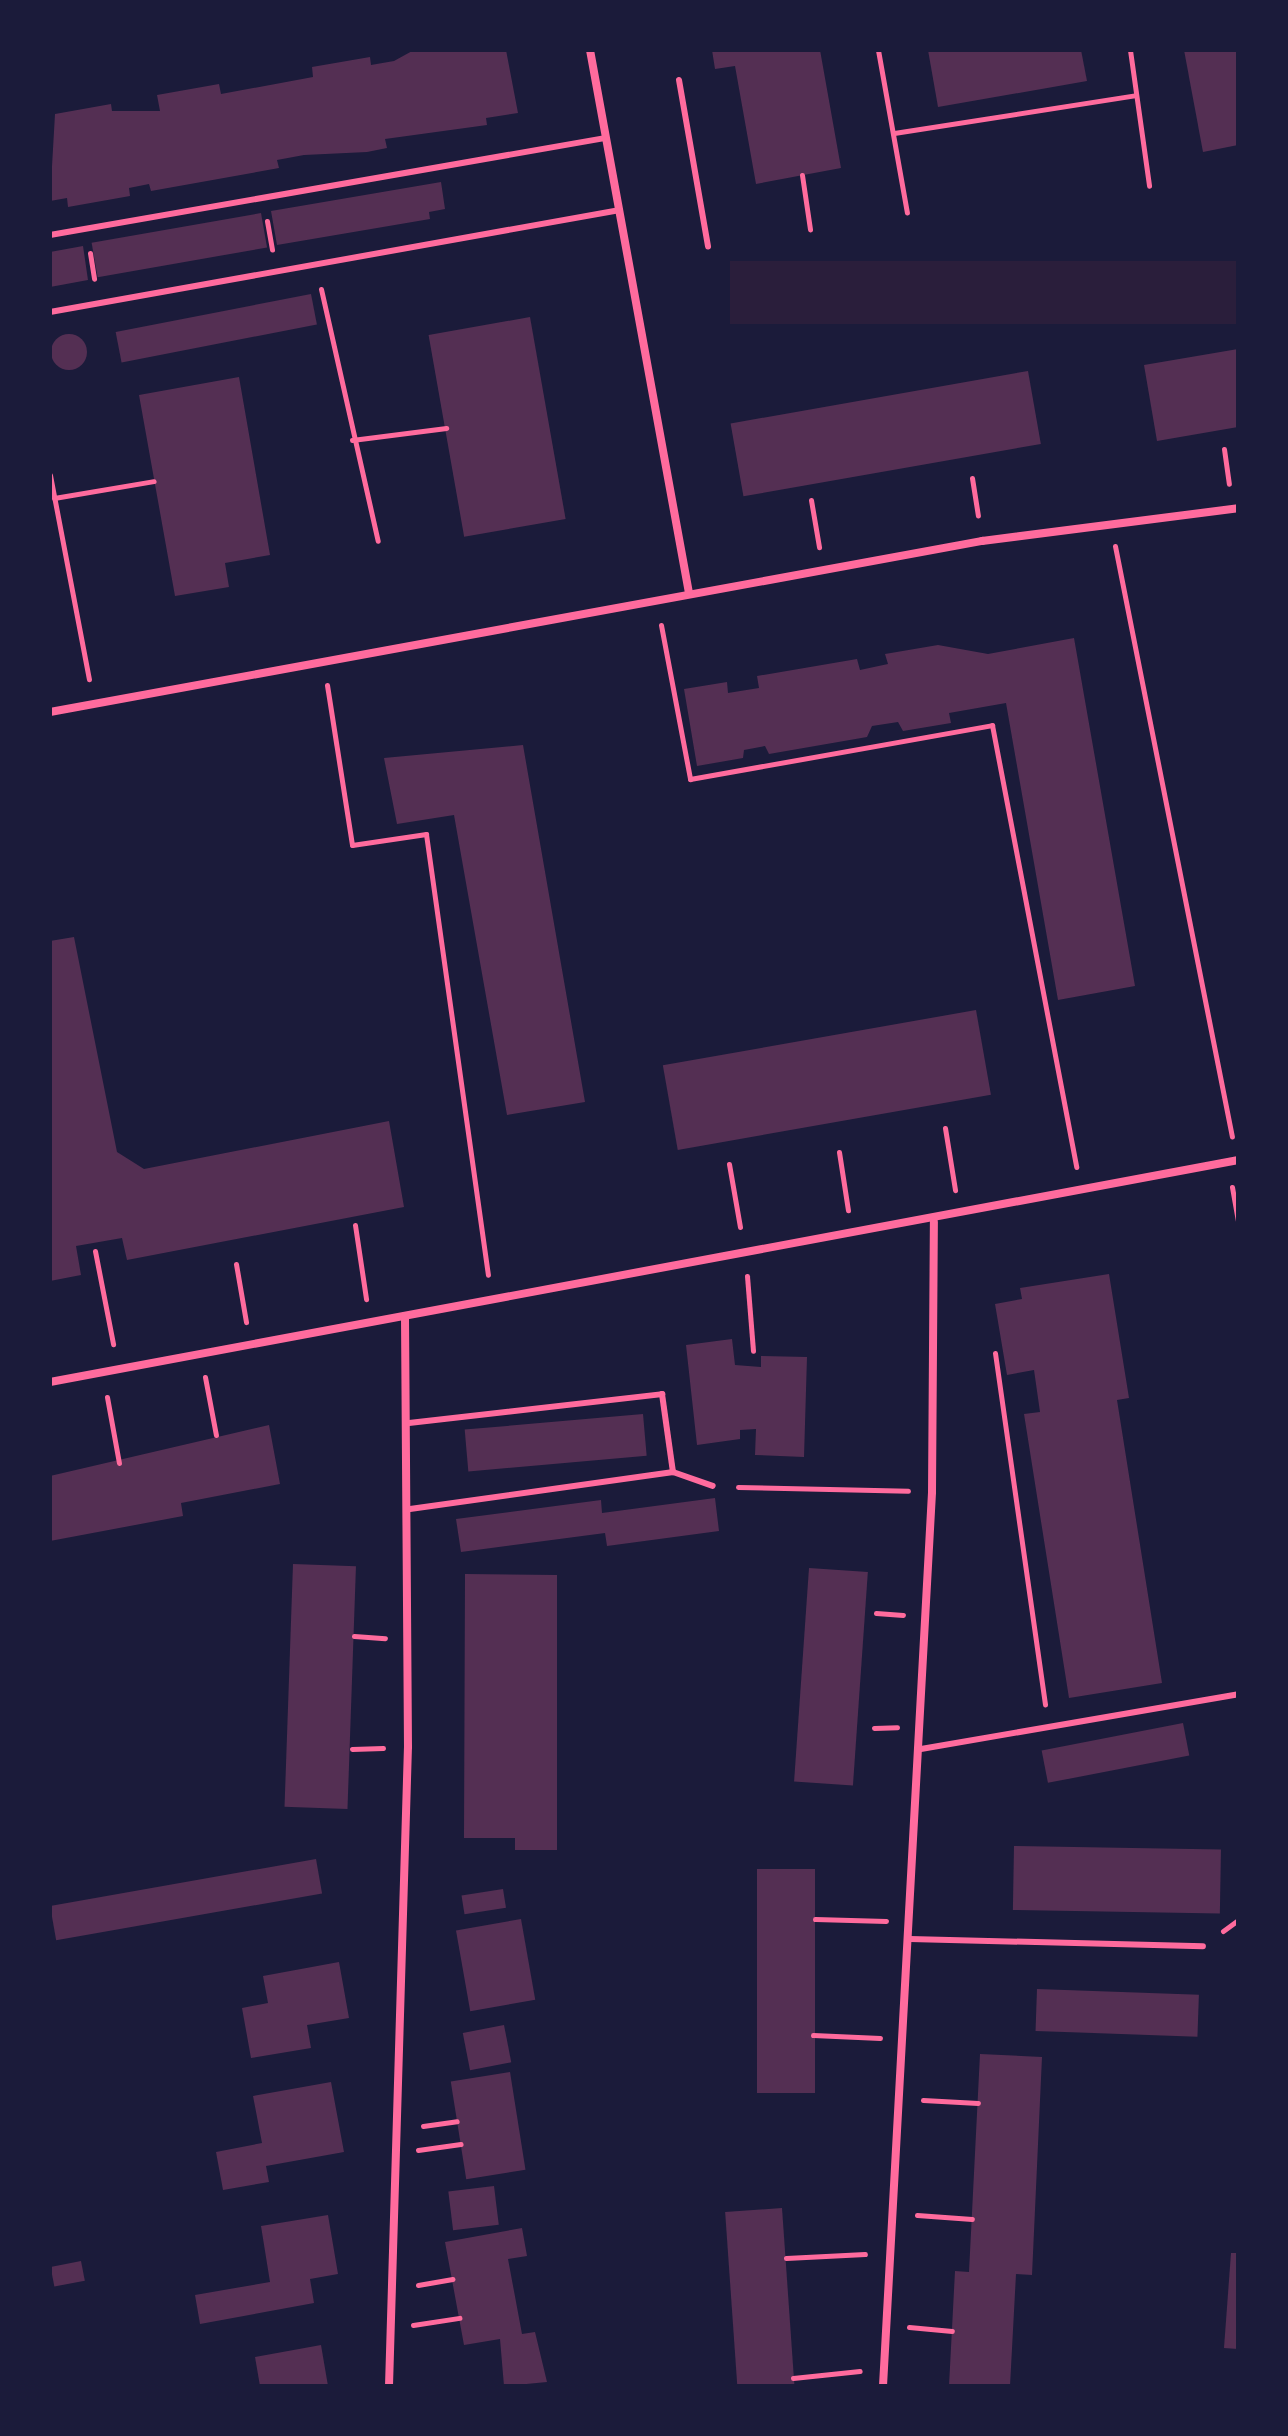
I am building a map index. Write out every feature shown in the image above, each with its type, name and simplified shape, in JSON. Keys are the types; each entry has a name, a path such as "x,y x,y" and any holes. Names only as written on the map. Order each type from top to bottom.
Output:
{"street":[{"path":"590,50 689,593"},
{"path":"50,712 982,541 1110,522 1235,509"},
{"path":"50,1382 745,1253 934,1222 1234,1160"},
{"path":"883,2386 921,1749 932,1492 934,1222"},
{"path":"389,2386 410,1509 405,1316"}],"lane":[{"path":"679,80 708,246"},
{"path":"50,235 605,138"},
{"path":"50,312 620,210"},
{"path":"409,1423 662,1394 673,1472"},
{"path":"410,1509 673,1472 713,1486"},
{"path":"921,1749 1238,1694"},
{"path":"910,1939 1203,1946"}],"path":[{"path":"878,50 907,212"},
{"path":"1130,50 1149,186"},
{"path":"894,133 1136,95"},
{"path":"802,175 810,229"},
{"path":"265,210 271,247"},
{"path":"88,243 94,278"},
{"path":"321,291 351,440 361,449 378,541"},
{"path":"351,440 446,428"},
{"path":"1224,449 1235,509"},
{"path":"50,475 94,704"},
{"path":"972,478 982,541"},
{"path":"54,498 154,481"},
{"path":"811,500 823,569"},
{"path":"1110,522 1234,1160 1238,1221"},
{"path":"656,599 690,779 992,725 1081,1192"},
{"path":"322,660 352,845 426,834 492,1302"},
{"path":"945,1128 960,1217"},
{"path":"839,1152 852,1237"},
{"path":"729,1164 745,1253 753,1351"},
{"path":"355,1225 369,1323"},
{"path":"95,1251 118,1369"},
{"path":"236,1264 250,1346"},
{"path":"995,1353 1048,1727"},
{"path":"200,1354 216,1435"},
{"path":"103,1372 119,1463"},
{"path":"713,1486 932,1492"},
{"path":"815,1919 911,1922"},
{"path":"813,2035 906,2039"},
{"path":"901,2099 978,2103"},
{"path":"396,2130 457,2121"},
{"path":"396,2154 461,2144"},
{"path":"895,2213 972,2219"},
{"path":"786,2258 892,2252"},
{"path":"392,2289 452,2279"},
{"path":"391,2329 459,2318"},
{"path":"887,2325 952,2331"},
{"path":"793,2378 884,2369"}],"shaded area":[{"path":"730,261 1238,261 1238,324 730,324"}],"building":[{"path":"414,50 506,50 518,113 486,118 487,125 385,139 387,148 367,152 304,155 277,160 279,168 151,191 149,184 129,188 130,196 68,207 67,198 50,201 55,114 111,104 112,111 160,111 157,95 219,84 221,94 313,77 312,67 370,57 371,65 394,61"},
{"path":"712,50 820,50 841,168 756,184 735,66 715,69"},
{"path":"928,50 1081,50 1087,81 938,107"},
{"path":"1184,50 1238,50 1238,145 1203,152"},
{"path":"441,182 445,209 429,212 430,219 277,245 271,211"},
{"path":"261,213 267,247 98,277 92,243"},
{"path":"83,246 88,280 50,287 50,252"},
{"path":"311,294 317,324 122,362 116,332"},
{"path":"530,317 566,519 464,537 429,335"},
{"path":"69,334 82,339 87,352 82,365 69,370 56,365 51,352 56,339"},
{"path":"1238,349 1238,427 1157,441 1144,365"},
{"path":"1028,371 1041,444 743,496 731,423"},
{"path":"239,377 270,555 225,563 229,587 175,596 139,395"},
{"path":"1074,638 1135,986 1058,1000 1006,703 949,713 951,723 903,731 898,722 872,726 867,737 769,754 765,746 744,750 743,758 697,766 684,689 727,682 728,693 759,688 757,676 857,659 860,670 888,664 885,654 938,645 988,654"},
{"path":"523,745 585,1102 507,1115 454,815 397,824 384,758"},
{"path":"74,937 117,1152 144,1169 389,1121 404,1207 127,1260 122,1238 76,1246 81,1275 50,1281 50,941"},
{"path":"976,1010 991,1095 678,1150 663,1065"},
{"path":"1109,1274 1129,1398 1117,1400 1162,1683 1069,1698 1024,1414 1040,1412 1034,1370 1007,1375 995,1304 1022,1299 1020,1288"},
{"path":"732,1339 735,1365 761,1367 761,1356 807,1357 804,1457 755,1455 756,1429 740,1430 740,1439 697,1445 686,1345"},
{"path":"643,1414 647,1456 468,1471 465,1430"},
{"path":"269,1425 280,1484 181,1503 183,1516 50,1541 50,1476"},
{"path":"715,1498 719,1531 607,1546 605,1533 461,1552 456,1519 601,1500 602,1513"},
{"path":"293,1564 356,1566 347,1809 285,1807"},
{"path":"809,1568 868,1572 853,1786 794,1781"},
{"path":"465,1574 557,1575 557,1850 515,1850 515,1838 464,1838"},
{"path":"1183,1723 1189,1755 1048,1783 1042,1750"},
{"path":"1014,1846 1221,1850 1220,1914 1013,1910"},
{"path":"316,1859 322,1893 56,1940 50,1906"},
{"path":"757,1869 815,1869 815,2093 757,2093"},
{"path":"503,1889 506,1908 464,1914 462,1896"},
{"path":"521,1919 535,2000 470,2011 456,1930"},
{"path":"339,1962 349,2018 307,2025 311,2048 251,2058 242,2008 268,2003 263,1976"},
{"path":"1037,1989 1199,1995 1197,2037 1036,2031"},
{"path":"504,2025 511,2062 470,2070 463,2033"},
{"path":"980,2054 1042,2057 1032,2275 1016,2274 1010,2386 949,2386 955,2271 969,2272"},
{"path":"510,2072 525,2170 466,2179 451,2081"},
{"path":"331,2082 344,2152 266,2166 269,2182 223,2190 216,2152 262,2143 253,2096"},
{"path":"494,2186 499,2225 453,2230 448,2192"},
{"path":"782,2208 794,2386 737,2386 725,2212"},
{"path":"328,2215 338,2274 310,2279 314,2303 200,2324 195,2295 270,2282 261,2226"},
{"path":"522,2228 527,2256 508,2259 522,2334 535,2332 547,2382 504,2386 500,2339 464,2345 445,2242"},
{"path":"1231,2253 1238,2253 1238,2349 1224,2348"},
{"path":"81,2261 85,2281 54,2287 51,2267"},
{"path":"321,2345 328,2386 260,2386 255,2357"}]}
